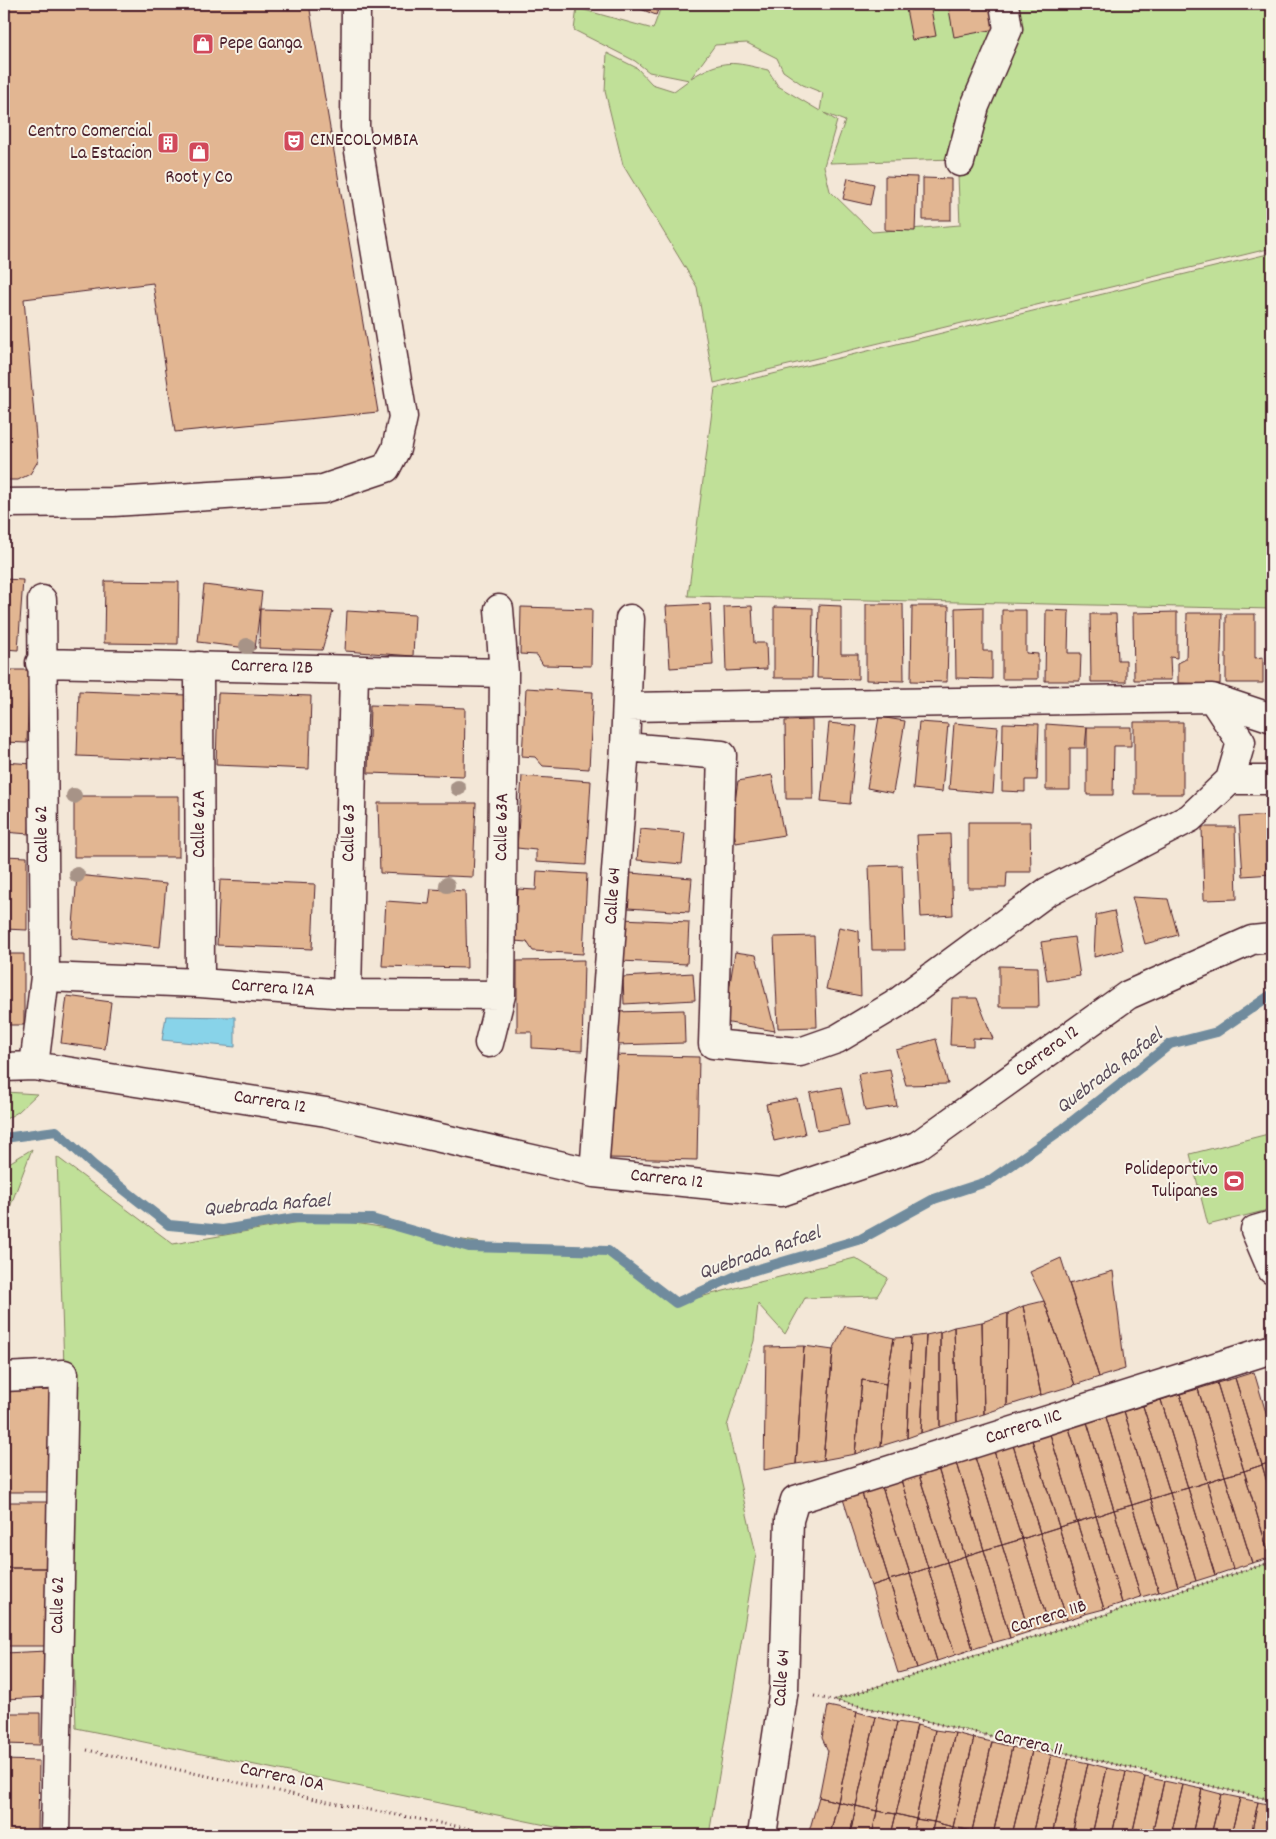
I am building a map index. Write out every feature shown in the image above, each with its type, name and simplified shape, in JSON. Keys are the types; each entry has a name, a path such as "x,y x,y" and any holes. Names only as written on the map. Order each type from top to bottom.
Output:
{"street":[{"path":"4,503 113,502 323,489 386,468 396,449 403,417 355,127 356,4"},
{"path":"960,162 975,106 1008,29 1004,4"},
{"name":"Calle 62","path":"34,1066 45,977 40,663 42,600"},
{"name":"Calle 63A","path":"489,1043 501,995 504,673 499,609"},
{"name":"Calle 64","path":"594,1173 625,747 630,619"},
{"name":"Carrera 12B","path":"40,663 504,673"},
{"name":"Calle 62A","path":"199,666 200,983"},
{"name":"Calle 63","path":"347,994 354,671"},
{"path":"627,707 1212,698 1272,718"},
{"path":"625,747 722,755 713,1044 800,1052 837,1039 894,1005 1047,892 1190,818 1230,780 1241,742 1212,698"},
{"path":"1230,780 1272,780"},
{"name":"Carrera 12","path":"4,1067 34,1066 326,1112 594,1173 780,1192 917,1146 1128,995 1252,940 1272,938"},
{"name":"Carrera 12A","path":"45,977 200,983 347,994 501,995"},
{"path":"1264,1228 1272,1270"},
{"name":"Carrera 11C","path":"789,1520 795,1500 1272,1349"},
{"name":"Calle 62","path":"4,1377 64,1374 55,1835"},
{"name":"Calle 64","path":"762,1835 784,1689 789,1520"}],"path":[{"name":"Carrera 11B","path":"834,1700 1272,1562"},
{"name":"Carrera 11","path":"784,1689 1272,1800"},
{"name":"Carrera 10A","path":"56,1744 318,1800 503,1835"}],"green space":[{"path":"662,4 992,4 990,39 954,159 830,163 845,121 824,113 837,121 824,166 830,191 872,232 960,225 958,176 966,166 1010,4 1272,4 1272,248 714,383 697,287 623,165 605,91 607,53 637,68 652,84 674,91 689,80 649,72 635,61 574,30 577,8 653,29","holes":["747,43 777,58 783,71 803,85 823,93 820,111 778,86 768,70 746,65 729,64 712,67 691,78 715,45"]},
{"path":"1272,253 1272,609 688,596 715,388"},
{"path":"4,1092 37,1094 18,1112 4,1120"},
{"name":"Polideportivo Tulipanes","path":"1272,1133 1272,1209 1208,1225 1190,1154"},
{"path":"32,1149 4,1223 4,1166"},
{"path":"57,1157 173,1244 323,1218 514,1248 608,1251 676,1303 855,1258 888,1278 877,1296 805,1298 785,1334 758,1304 754,1341 727,1426 756,1554 709,1835 594,1835 76,1728"},
{"path":"1272,1562 1272,1800 834,1700"}],"water":[{"path":"166,1016 235,1017 235,1047 162,1040"}],"building":[{"name":"Centro Comercial La Estacion","path":"4,4 309,4 378,412 175,432 153,283 24,299 38,461 30,474 18,480 4,480"},
{"path":"628,4 660,4 656,15"},
{"path":"905,4 930,4 936,36 912,40"},
{"path":"948,4 997,4 1001,28 954,37"},
{"path":"885,176 917,177 915,231 885,230"},
{"path":"848,178 874,184 870,205 843,199"},
{"path":"923,178 951,179 951,220 923,220"},
{"path":"4,579 23,580 18,650 4,649"},
{"path":"105,581 179,582 178,644 104,643"},
{"path":"204,585 262,592 255,649 198,642"},
{"path":"710,604 713,665 670,668 666,606"},
{"path":"866,604 903,604 904,681 866,680"},
{"path":"819,605 841,606 841,654 858,654 858,679 817,678"},
{"path":"752,606 754,643 766,643 767,669 726,671 724,607"},
{"path":"912,606 949,606 947,682 911,681"},
{"path":"521,607 592,609 591,666 543,665 537,655 520,654"},
{"path":"774,607 813,608 812,678 774,678"},
{"path":"983,607 983,651 992,651 992,679 956,678 955,608"},
{"path":"260,609 333,611 322,650 259,648"},
{"path":"1002,610 1026,610 1026,653 1038,654 1038,679 1002,679"},
{"path":"1046,610 1069,611 1068,653 1081,653 1080,681 1045,681"},
{"path":"347,611 415,615 413,656 345,651"},
{"path":"1177,612 1177,658 1170,657 1171,680 1134,680 1133,613"},
{"path":"1187,613 1222,613 1220,684 1178,683 1178,663 1186,659"},
{"path":"1090,614 1116,614 1118,660 1126,660 1126,682 1091,682"},
{"path":"1226,614 1255,614 1255,658 1263,657 1263,683 1226,683"},
{"path":"4,670 29,670 27,743 4,742"},
{"path":"526,688 593,692 589,769 543,766 535,757 522,756"},
{"path":"79,691 186,695 185,760 77,756"},
{"path":"218,693 311,696 309,769 216,765"},
{"path":"370,705 465,708 464,776 368,773"},
{"path":"879,717 905,721 893,793 867,788"},
{"path":"812,720 813,799 786,799 785,721"},
{"path":"919,722 948,724 942,792 913,789"},
{"path":"1134,722 1183,722 1183,794 1134,794"},
{"path":"829,723 857,726 850,804 821,801"},
{"path":"954,723 998,727 993,793 949,789"},
{"path":"1003,723 1039,724 1037,780 1025,780 1025,792 1002,791"},
{"path":"1046,724 1087,727 1085,748 1070,748 1070,790 1046,790"},
{"path":"1087,727 1131,727 1131,746 1114,746 1113,795 1087,795"},
{"path":"4,762 33,764 29,834 4,832"},
{"path":"772,775 784,835 736,843 732,820 738,781"},
{"path":"522,776 591,781 586,865 536,862 536,850 517,848"},
{"path":"74,796 179,796 179,857 74,857"},
{"path":"378,803 476,803 473,877 380,873"},
{"path":"1272,815 1272,874 1243,876 1239,817"},
{"path":"968,822 1030,822 1031,872 1007,872 1006,888 968,888"},
{"path":"1202,827 1235,827 1237,899 1204,900"},
{"path":"640,829 685,833 682,864 637,860"},
{"path":"950,834 953,915 921,917 917,835"},
{"path":"4,856 27,857 27,930 4,929"},
{"path":"902,865 905,950 872,950 869,866"},
{"path":"537,871 587,874 583,954 533,951 527,942 514,941 518,889 536,890"},
{"path":"630,873 692,878 689,912 628,908"},
{"path":"77,875 166,884 160,947 72,938"},
{"path":"220,880 315,884 312,949 217,945"},
{"path":"431,889 465,891 467,968 382,966 386,901 429,904"},
{"path":"1132,897 1168,899 1178,935 1145,944"},
{"path":"1114,911 1123,950 1094,957 1096,915"},
{"path":"622,919 689,922 687,964 620,961"},
{"path":"839,927 859,931 861,996 826,989"},
{"path":"814,936 817,1027 778,1028 774,937"},
{"path":"1074,937 1080,976 1047,981 1041,942"},
{"path":"735,952 756,955 775,1031 724,1022"},
{"path":"4,954 24,954 24,1025 4,1025"},
{"path":"584,960 582,1051 532,1048 532,1032 517,1032 517,961"},
{"path":"999,966 1038,967 1039,1007 999,1007"},
{"path":"693,973 695,1000 624,1004 623,977"},
{"path":"67,996 111,1002 105,1049 61,1043"},
{"path":"952,998 977,998 993,1039 973,1038 973,1046 950,1045"},
{"path":"684,1010 685,1043 616,1045 615,1012"},
{"path":"936,1039 948,1084 906,1085 896,1050"},
{"path":"610,1055 699,1057 697,1160 609,1158"},
{"path":"890,1069 897,1106 865,1111 858,1074"},
{"path":"841,1087 849,1125 817,1131 810,1093"},
{"path":"797,1098 805,1134 774,1141 766,1104"},
{"path":"1061,1258 1099,1377 1075,1385 1044,1301 1030,1272"},
{"path":"1113,1271 1125,1369 1099,1377 1069,1284"},
{"path":"1044,1301 1075,1385 1041,1395 1023,1306"},
{"path":"1023,1306 1041,1395 1007,1406 1008,1313"},
{"path":"1008,1313 1007,1406 984,1414 982,1322"},
{"path":"982,1322 984,1414 957,1422 954,1327"},
{"path":"845,1326 894,1338 886,1384 862,1380 855,1454 823,1460 833,1350"},
{"path":"954,1327 957,1422 940,1427 940,1332"},
{"path":"940,1332 940,1427 921,1433 926,1335"},
{"path":"926,1335 921,1433 907,1438 911,1337"},
{"path":"911,1337 907,1438 881,1446 886,1384 894,1338"},
{"path":"804,1346 796,1464 764,1470 766,1347"},
{"path":"804,1346 833,1350 823,1460 796,1464"},
{"path":"1254,1372 1272,1433 1272,1462 1262,1465 1235,1378"},
{"path":"1235,1378 1262,1465 1244,1471 1217,1383"},
{"path":"862,1380 886,1384 881,1446 855,1454"},
{"path":"1217,1383 1244,1471 1225,1476 1198,1389"},
{"path":"1198,1389 1225,1476 1207,1482 1180,1394"},
{"path":"56,1390 58,1492 4,1492 4,1391"},
{"path":"1180,1394 1207,1482 1188,1488 1161,1400"},
{"path":"1161,1400 1188,1488 1170,1493 1143,1406"},
{"path":"1143,1406 1170,1493 1151,1499 1124,1411"},
{"path":"1124,1411 1151,1499 1132,1505 1106,1417"},
{"path":"1106,1417 1132,1505 1114,1510 1087,1422"},
{"path":"1087,1422 1114,1510 1096,1516 1069,1428"},
{"path":"1069,1428 1096,1516 1077,1522 1050,1434"},
{"path":"1050,1434 1077,1522 1059,1527 1032,1440"},
{"path":"1032,1440 1059,1527 1040,1533 1013,1445"},
{"path":"1013,1445 1040,1533 1022,1539 994,1451"},
{"path":"994,1451 1022,1539 1002,1545 975,1457"},
{"path":"975,1457 1002,1545 984,1550 957,1463"},
{"path":"1272,1462 1272,1499 1262,1465"},
{"path":"957,1463 984,1550 965,1556 938,1468"},
{"path":"1262,1465 1272,1499 1272,1557 1270,1558 1244,1471"},
{"path":"938,1468 965,1556 947,1562 919,1475"},
{"path":"1244,1471 1270,1558 1252,1563 1225,1476"},
{"path":"919,1475 947,1562 928,1568 901,1480"},
{"path":"1225,1476 1252,1563 1233,1569 1207,1482"},
{"path":"901,1480 928,1568 910,1574 882,1487"},
{"path":"1207,1482 1233,1569 1215,1575 1188,1488"},
{"path":"882,1487 910,1574 889,1580 862,1493"},
{"path":"1188,1488 1215,1575 1196,1581 1170,1493"},
{"path":"862,1493 889,1580 871,1586 843,1499"},
{"path":"1170,1493 1196,1581 1178,1586 1151,1499"},
{"path":"1151,1499 1178,1586 1159,1592 1132,1505"},
{"path":"4,1502 51,1502 52,1568 4,1568"},
{"path":"1132,1505 1159,1592 1141,1597 1114,1510"},
{"path":"1114,1510 1141,1597 1122,1603 1096,1516"},
{"path":"1096,1516 1122,1603 1104,1609 1077,1522"},
{"path":"1077,1522 1104,1609 1085,1614 1059,1527"},
{"path":"1059,1527 1085,1614 1067,1620 1040,1533"},
{"path":"1040,1533 1067,1620 1049,1625 1022,1539"},
{"path":"1022,1539 1049,1625 1029,1632 1002,1545"},
{"path":"1002,1545 1029,1632 1010,1638 984,1550"},
{"path":"984,1550 1010,1638 992,1643 965,1556"},
{"path":"965,1556 992,1643 973,1649 947,1562"},
{"path":"947,1562 973,1649 955,1655 928,1568"},
{"path":"4,1568 52,1568 53,1646 4,1646"},
{"path":"928,1568 955,1655 937,1661 910,1574"},
{"path":"910,1574 937,1661 917,1668 889,1580"},
{"path":"889,1580 917,1668 898,1673 871,1586"},
{"path":"47,1651 49,1697 4,1699 4,1653"},
{"path":"828,1706 857,1712 838,1802 819,1797 828,1751 822,1738"},
{"path":"857,1712 876,1717 856,1806 838,1802"},
{"path":"4,1713 40,1713 40,1745 4,1744"},
{"path":"876,1717 897,1722 877,1811 856,1806"},
{"path":"897,1722 917,1725 896,1814 877,1811"},
{"path":"917,1725 935,1730 916,1819 896,1814"},
{"path":"935,1730 955,1733 934,1822 916,1819"},
{"path":"955,1733 974,1738 953,1827 934,1822"},
{"path":"974,1738 992,1742 972,1831 953,1827"},
{"path":"992,1742 1012,1747 993,1835 989,1835 972,1831"},
{"path":"1012,1747 1032,1751 1012,1835 993,1835"},
{"path":"1032,1751 1051,1755 1032,1835 1012,1835"},
{"path":"1051,1755 1069,1759 1052,1835 1032,1835"},
{"path":"1069,1759 1088,1763 1072,1835 1052,1835"},
{"path":"4,1760 39,1761 38,1833 4,1833"},
{"path":"1088,1763 1107,1768 1092,1835 1072,1835"},
{"path":"1107,1768 1126,1772 1112,1835 1092,1835"},
{"path":"1126,1772 1145,1777 1132,1835 1112,1835"},
{"path":"1145,1777 1164,1781 1152,1835 1132,1835"},
{"path":"1164,1781 1183,1785 1171,1835 1152,1835"},
{"path":"1183,1785 1202,1789 1192,1835 1171,1835"},
{"path":"1202,1789 1221,1794 1211,1835 1192,1835"},
{"path":"1221,1794 1240,1798 1231,1835 1211,1835"},
{"path":"819,1797 838,1802 830,1835 808,1835"},
{"path":"1240,1798 1258,1802 1251,1835 1231,1835"},
{"path":"838,1802 856,1806 850,1835 830,1835"},
{"path":"1258,1802 1272,1805 1271,1835 1251,1835"},
{"path":"856,1806 877,1811 872,1835 850,1835"},
{"path":"877,1811 896,1814 891,1835 872,1835"},
{"path":"896,1814 916,1819 912,1835 891,1835"},
{"path":"916,1819 934,1822 931,1835 912,1835"},
{"path":"934,1822 953,1827 951,1835 931,1835"},
{"path":"953,1827 972,1831 971,1835 951,1835"}],"waterway":[{"name":"Quebrada Rafael","path":"4,1138 56,1131 93,1165 169,1225 223,1230 294,1218 372,1219 469,1247 608,1251 676,1303 738,1275 861,1239 934,1199 989,1181 1064,1128 1170,1044 1217,1032 1272,994"}],"place":[{"name":"Pepe Ganga","path":"203,44"},
{"name":"CINECOLOMBIA","path":"294,141"},
{"name":"Centro Comercial La Estacion","path":"168,143"},
{"name":"Root y Co","path":"199,152"},
{"name":"Polideportivo Tulipanes","path":"1234,1181"}]}
